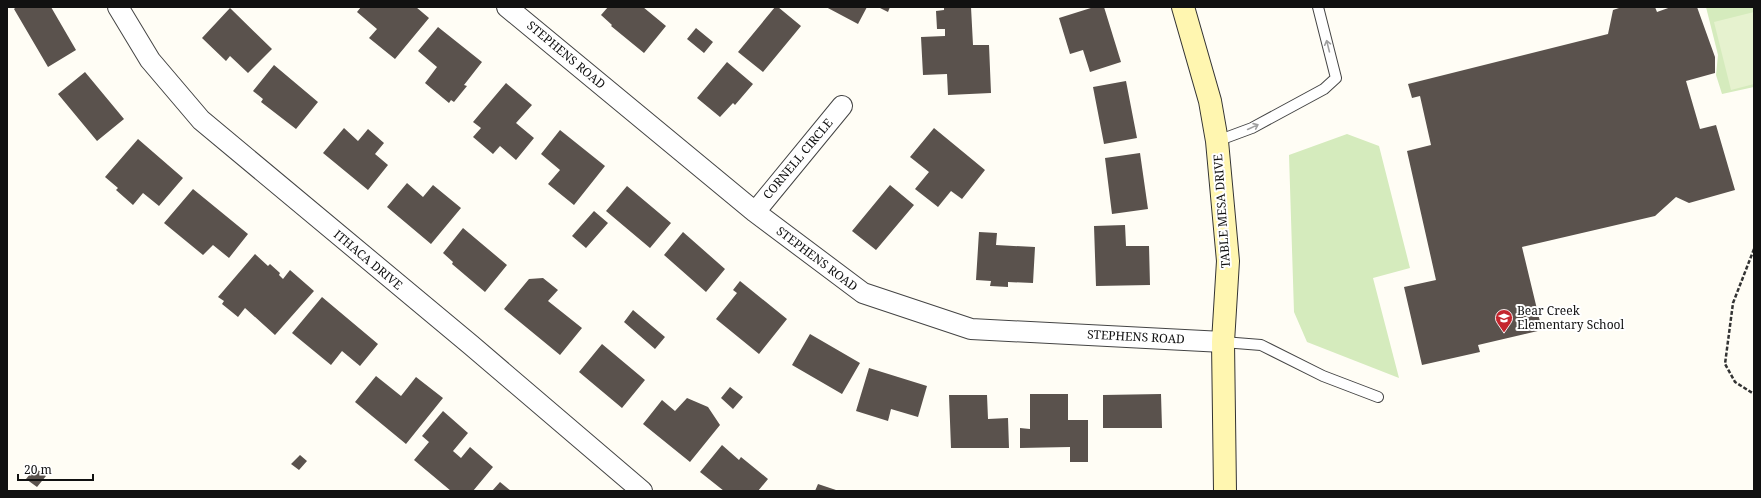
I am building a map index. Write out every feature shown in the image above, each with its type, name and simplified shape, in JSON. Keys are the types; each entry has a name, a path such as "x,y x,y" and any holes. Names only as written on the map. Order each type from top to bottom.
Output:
{"street":[{"name":"ITHACA DRIVE","path":"118,7 150,60 201,120 471,345 642,491"},
{"name":"STEPHENS ROAD","path":"507,7 755,212 863,293 971,329 1223,342"},
{"name":"TABLE MESA DRIVE","path":"1183,7 1210,101 1217,141 1228,261 1223,342 1226,491"},
{"name":"CORNELL CIRCLE","path":"755,212 842,106"}],"lane":[{"path":"1217,141 1252,128 1324,89 1336,78 1318,7"},
{"path":"1223,342 1261,345 1322,376 1378,397"}],"path":[{"path":"1754,249 1733,303 1725,364 1735,382 1754,394"}],"green space":[{"path":"1706,7 1754,7 1754,87 1722,94 1716,75 1718,55"},
{"path":"1754,12 1754,84 1731,90 1714,22"},
{"path":"1347,134 1379,146 1410,268 1373,278 1399,378 1307,342 1294,312 1289,155"}],"building":[{"path":"16,7 51,7 76,50 48,67 14,9"},
{"path":"361,7 416,7 429,18 395,59 369,38 377,29 357,12"},
{"path":"608,7 643,7 666,26 644,53 611,26 612,25 601,15"},
{"path":"775,7 778,7 801,26 763,72 738,52"},
{"path":"826,7 867,7 858,24"},
{"path":"878,7 890,7 888,12"},
{"path":"944,7 971,7 973,45 989,45 991,93 948,95 947,74 923,75 921,37 945,36 945,29 937,29 936,11 944,10"},
{"path":"1094,7 1104,7 1121,62 1090,72 1083,50 1070,54 1059,18"},
{"name":"Bear Creek Elementary School","path":"1622,7 1655,7 1657,12 1671,7 1697,7 1715,57 1715,73 1686,81 1700,129 1716,125 1735,190 1689,203 1676,197 1655,216 1522,247 1542,330 1478,345 1480,352 1422,365 1404,287 1436,280 1407,151 1431,145 1420,96 1412,98 1408,84 1608,34 1613,10"},
{"path":"230,8 272,49 248,73 230,56 226,61 202,38"},
{"path":"438,27 482,62 464,85 467,86 454,102 451,100 449,103 425,83 437,67 418,51"},
{"path":"696,28 713,42 704,53 687,39"},
{"path":"727,62 753,84 735,105 733,103 720,117 697,98"},
{"path":"274,65 318,102 296,129 261,102 263,99 253,91"},
{"path":"85,72 124,119 97,141 58,94"},
{"path":"1126,81 1137,138 1104,144 1093,87"},
{"path":"506,83 532,105 516,123 534,138 516,160 500,146 493,154 473,137 481,128 473,122"},
{"path":"344,128 358,141 368,129 384,143 375,154 388,165 368,190 323,153"},
{"path":"934,128 985,170 962,199 951,191 938,207 915,189 929,172 910,157"},
{"path":"560,130 605,166 574,205 548,184 560,170 541,154"},
{"path":"138,139 183,178 159,206 143,193 133,205 116,190 118,188 105,177"},
{"path":"1140,153 1148,209 1112,214 1105,158"},
{"path":"407,183 423,197 433,185 461,208 431,244 387,207"},
{"path":"890,185 914,205 876,250 852,231"},
{"path":"627,186 671,223 650,248 606,211"},
{"path":"193,189 248,234 229,258 213,245 203,255 164,223"},
{"path":"594,211 608,223 586,248 572,236"},
{"path":"1125,225 1126,246 1149,246 1150,285 1096,286 1094,226"},
{"path":"463,228 507,265 485,292 452,264 453,262 443,253"},
{"path":"683,232 725,269 706,292 664,255"},
{"path":"979,232 997,233 996,245 1035,247 1033,283 1008,282 1008,287 990,286 991,281 976,280"},
{"path":"255,254 268,266 270,264 280,273 279,275 283,279 290,270 314,291 275,335 245,308 238,317 222,304 224,301 218,297"},
{"path":"543,278 558,290 548,301 582,328 560,355 504,309 529,279"},
{"path":"740,281 787,319 759,354 716,319 737,293 733,290"},
{"path":"322,297 378,344 360,366 342,351 331,365 292,333"},
{"path":"633,310 665,337 655,349 624,322"},
{"path":"810,334 860,363 842,394 792,365"},
{"path":"602,344 645,380 622,408 579,372"},
{"path":"869,368 927,386 918,417 891,409 888,421 856,411"},
{"path":"376,376 401,396 416,377 443,398 406,444 355,402"},
{"path":"730,387 743,397 733,409 721,398"},
{"path":"1030,394 1068,394 1068,420 1088,420 1088,462 1070,462 1070,447 1020,448 1020,428 1030,429"},
{"path":"1161,394 1162,428 1103,428 1103,395"},
{"path":"949,395 987,395 988,419 1008,418 1009,448 951,448"},
{"path":"687,398 708,407 720,425 690,462 643,424 662,400 675,411"},
{"path":"443,411 468,433 453,451 461,458 470,447 493,467 473,491 451,491 414,460 429,442 422,436"},
{"path":"722,445 739,460 741,457 768,479 758,491 724,491 700,472"},
{"path":"300,455 307,461 299,470 291,464"},
{"path":"35,468 46,476 37,487 26,479"},
{"path":"500,482 511,491 492,491"},
{"path":"818,484 839,491 815,491"}],"place":[{"name":"Bear Creek Elementary School","path":"1504,333"}]}
